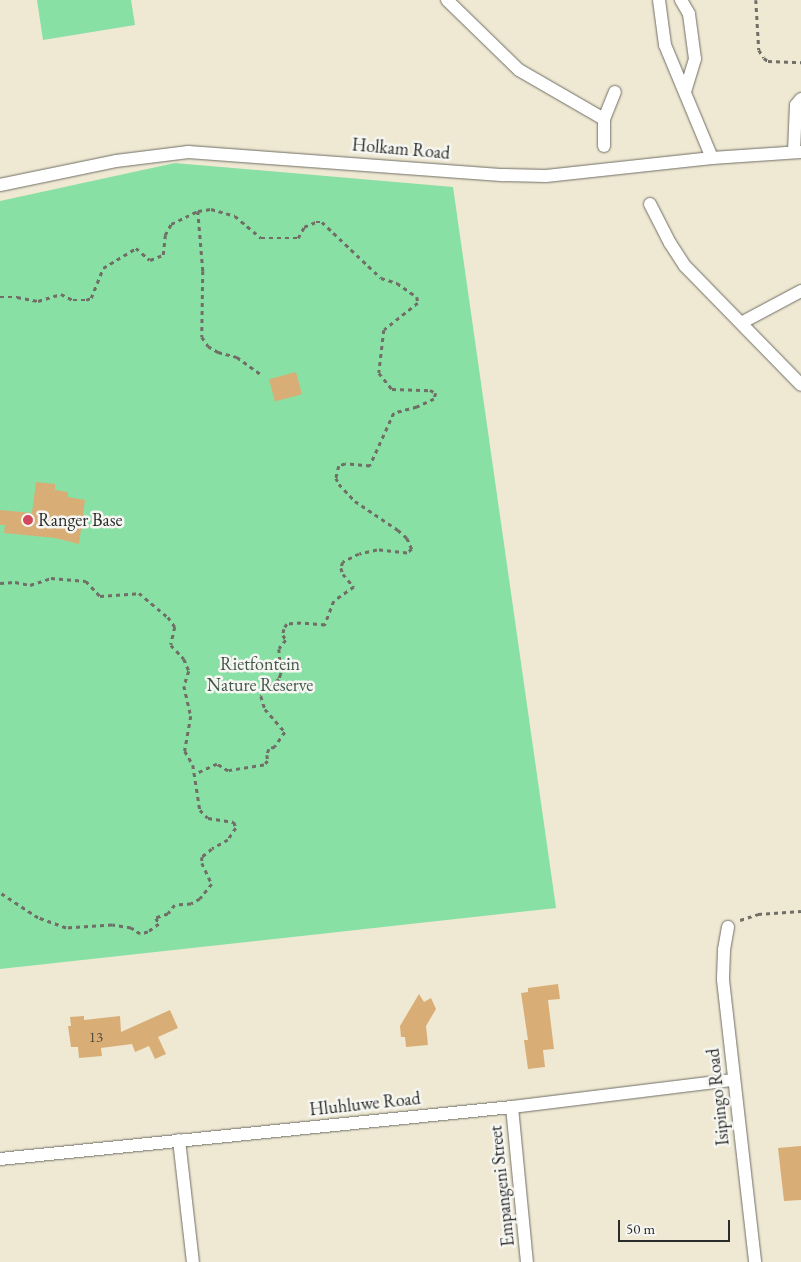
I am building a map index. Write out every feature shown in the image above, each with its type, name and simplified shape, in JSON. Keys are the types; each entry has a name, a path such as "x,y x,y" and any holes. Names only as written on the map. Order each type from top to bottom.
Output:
{"street":[{"path":"447,0 520,70 604,120"},
{"path":"659,0 665,45 712,158"},
{"path":"681,0 689,14 695,59 685,92"},
{"path":"604,146 604,120 615,92"},
{"path":"798,152 796,105 801,99"},
{"name":"Holkam Road","path":"0,186 116,161 188,152 504,175 586,173 712,158 798,152"},
{"path":"650,204 670,243 685,266 801,385"},
{"path":"740,323 801,291"},
{"name":"Isipingo Road","path":"728,927 724,950 723,980 755,1262"},
{"name":"Hluhluwe Road","path":"0,1159 512,1107 733,1080"},
{"name":"Empangeni Street","path":"512,1107 527,1262"},
{"path":"179,1140 193,1262"}],"path":[{"path":"756,0 759,50 764,58 768,61 801,62"},
{"path":"0,297 18,297 38,302 62,294 73,300 91,298 103,268 136,248 150,260 163,255 167,229 171,224 198,212 211,209 235,216 261,238 298,238 304,227 316,222 322,222 381,278 397,283 417,297 418,303 384,330 379,373 392,389 430,390 436,393 434,398 417,407 394,412 370,466 345,464 339,466 336,478 339,484 355,501 407,538 412,549 407,552 377,550 359,554 343,562 341,568 343,574 354,588 334,601 325,625 287,624 283,635 286,640 284,646 278,649 281,674 279,679 261,696 265,709 285,732 267,755 268,761 264,765 228,771 217,764 193,775"},
{"path":"198,212 203,270 202,337 208,346 218,352 237,357 260,374"},
{"path":"0,584 15,582 30,586 51,578 86,581 100,596 139,594 168,617 175,627 171,645 184,659 189,671 184,686 191,716 185,751 192,765 200,810 208,818 234,822 236,828 228,840 202,857 202,863 212,884 200,899 191,904 175,905 168,914 156,918 159,924 148,932 140,934 131,928 112,925 66,928 38,918 0,893"},
{"path":"728,927 758,914 801,910"}],"green space":[{"path":"37,0 131,0 135,25 43,40"},
{"name":"Rietfontein Nature Reserve","path":"175,163 453,187 556,908 0,969 0,201"}],"building":[{"path":"296,372 302,394 275,401 269,379"},
{"path":"36,482 55,484 55,490 68,492 68,497 85,500 79,544 55,538 4,533 5,525 0,525 0,510 32,513"},
{"path":"558,984 560,999 548,1000 554,1049 543,1050 545,1067 528,1069 524,1040 528,1040 521,993 528,992 528,988"},
{"path":"419,994 424,1002 431,998 436,1009 426,1026 428,1045 406,1047 405,1037 401,1037 400,1026"},
{"path":"170,1010 178,1028 158,1037 166,1054 155,1059 149,1046 135,1052 132,1044 101,1048 102,1056 79,1058 78,1047 71,1047 68,1026 71,1026 70,1017 84,1016 84,1020 120,1016 121,1032"},
{"path":"801,1146 801,1200 784,1201 778,1148"}],"place":[{"name":"Ranger Base","path":"28,520"}]}
